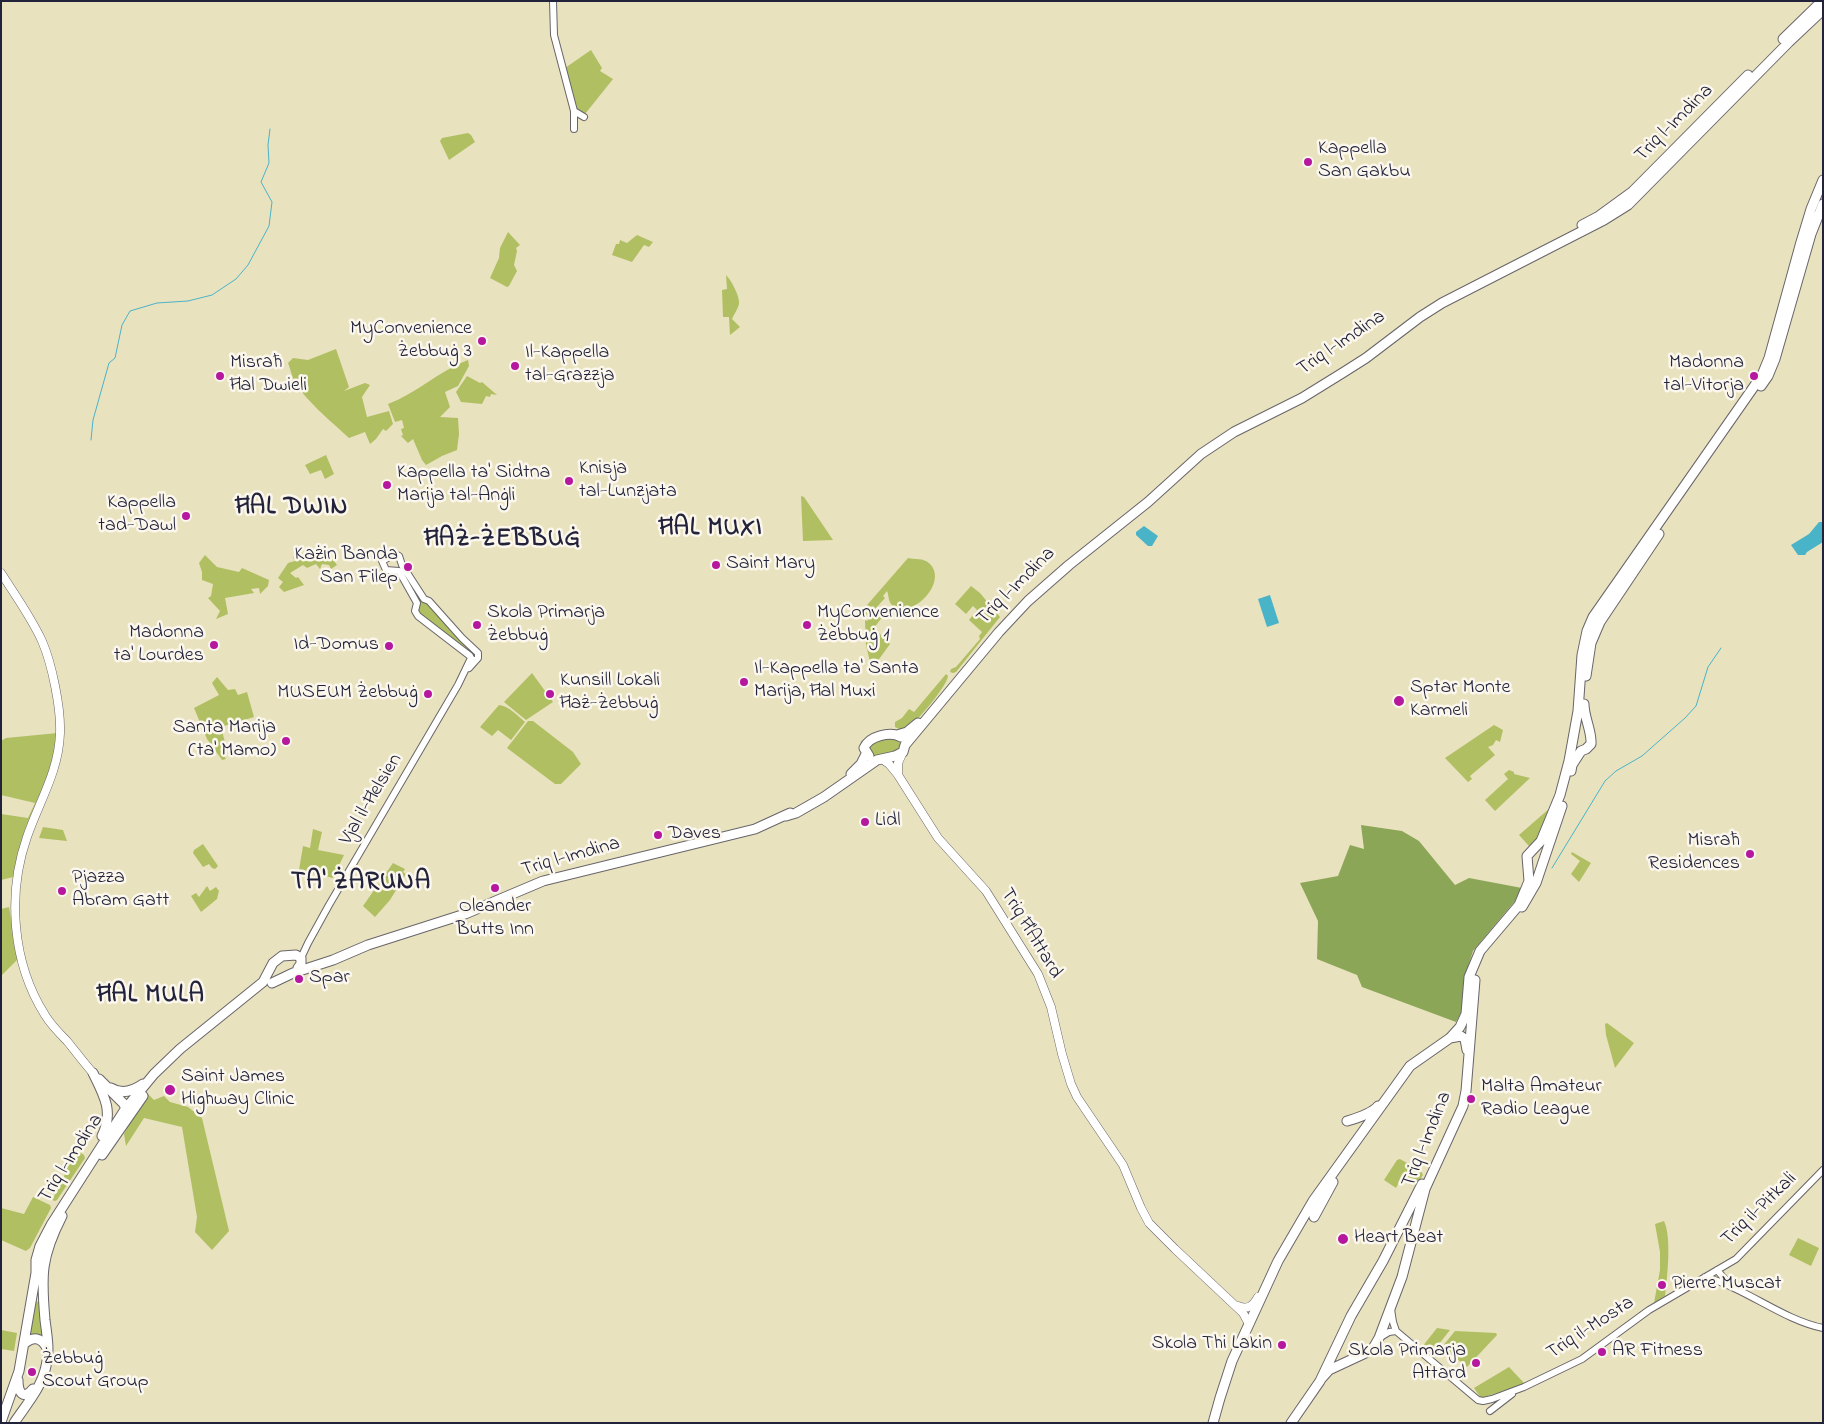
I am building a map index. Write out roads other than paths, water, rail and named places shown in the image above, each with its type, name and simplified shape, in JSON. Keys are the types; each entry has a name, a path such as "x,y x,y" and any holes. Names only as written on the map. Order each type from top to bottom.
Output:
{"highway":[{"name":"Triq l-Imdina","path":"275,980 316,967 368,945 465,914 544,881 755,830 786,816 844,780 861,764 866,754 865,745 872,740 897,735 914,728 960,671 1026,596 1065,562 1127,513 1198,449 1231,428 1299,393 1363,354 1428,306 1467,283 1599,216 1622,200 1822,1"},
{"name":"Triq l-Imdina","path":"786,816 796,813 824,798 879,760 895,756 904,749 999,632 1028,601 1148,502 1201,454 1234,432 1302,398 1344,372 1366,358 1420,317 1442,304 1604,220 1628,205 1823,10"},
{"path":"1358,1136 1356,1126 1347,1121 1376,1109 1414,1062 1450,1038 1460,1027 1466,1014 1470,977 1480,951 1519,905 1529,881 1527,856 1541,841 1556,808 1572,746 1581,684 1582,655 1587,631 1593,618 1762,375 1769,358 1803,234 1823,180"},
{"path":"1589,733 1584,714 1584,697 1594,632 1768,376 1823,204"},
{"path":"1574,732 1584,730 1589,733"},
{"name":"Triq l-Imdina","path":"1320,1380 1329,1370 1368,1351 1379,1338 1402,1277 1425,1189 1463,1106 1472,1028 1474,985 1478,969 1486,953 1529,896 1544,862 1559,816 1572,765 1581,751 1591,744 1589,733"},
{"path":"897,735 903,738 904,749"},
{"path":"1572,746 1581,751"},
{"path":"866,754 879,760"},
{"path":"1527,861 1530,866 1535,868 1544,862 1540,851 1531,851"},
{"name":"Triq l-Imdina","path":"1,1422 19,1371 38,1254 51,1224 112,1134 141,1098 174,1063 275,980 300,963 313,964 358,946 368,945"},
{"name":"Triq l-Imdina","path":"14,1423 42,1380 47,1364 43,1264 48,1246 64,1212 98,1161 125,1107 154,1074 180,1049 263,982 275,961 282,956 292,954 300,963 316,967"},
{"path":"269,972 275,980"},
{"path":"1450,1038 1461,1036 1465,1039 1467,1043 1467,1063"},
{"path":"93,1073 114,1090 123,1092 136,1089 154,1074"},
{"path":"93,1073 125,1107 122,1122 98,1161"},
{"path":"93,1073 107,1092 112,1109 112,1134"},
{"path":"38,1254 39,1239 44,1224 105,1130 108,1109 105,1096 93,1073"},
{"path":"1314,1217 1335,1177 1397,1082"},
{"path":"1213,1423 1230,1368 1278,1261 1313,1201 1358,1136 1373,1118"},
{"path":"1291,1423 1320,1380 1330,1357 1440,1154"},
{"path":"19,1371 18,1389 24,1395 28,1394 33,1391 41,1375 47,1351 42,1340 36,1338 31,1338 24,1344"}],"main road":[{"path":"1,573 25,611 43,645 59,706 60,718 60,743 55,768 28,835 16,880 14,908 21,959 29,984 46,1017 93,1073"},
{"path":"898,775 898,763 904,749"},
{"name":"Triq Ħ'Attard","path":"879,760 889,764 898,775 938,838 986,891 1038,974 1051,1007 1071,1084 1123,1165 1141,1208 1156,1230 1234,1304 1247,1318 1249,1324"},
{"path":"1234,1304 1246,1308 1254,1304 1271,1270 1278,1261"}],"street":[{"path":"553,1 554,35 574,112 574,128"},
{"path":"574,112 584,117"},
{"path":"417,603 399,571 386,570 382,561 398,555 424,599 429,601 473,656"},
{"path":"424,599 417,603 415,610 418,616 473,656"},
{"name":"Vjal il-Ħelsien","path":"300,963 308,943 464,675 473,656"},
{"name":"Vjal il-Ħelsien","path":"292,954 308,943"},
{"name":"Triq il-Pitkali","path":"1665,1300 1736,1259 1823,1170"},
{"path":"1720,1279 1725,1265"},
{"path":"1716,1271 1720,1279"},
{"path":"1705,1277 1720,1279 1801,1322 1823,1328"},
{"name":"Triq il-Mosta","path":"1396,1331 1478,1400 1483,1401 1521,1388 1582,1359 1665,1300"},
{"path":"1379,1338 1389,1332 1396,1331 1390,1308"},
{"path":"1490,1411 1492,1407 1521,1388"}],"water":[{"path":"1819,522 1823,522 1823,542 1805,555 1798,555 1791,545 1809,534"},
{"path":"1144,526 1158,536 1152,546 1148,546 1136,535 1136,532"},
{"path":"1270,595 1279,623 1267,627 1258,599"}],"waterway":[{"path":"91,440 93,420 109,363 115,358 122,325 130,311 157,303 188,301 212,295 236,279 248,265 269,226 272,202 261,182 269,163 268,145 270,129"},
{"path":"1552,868 1605,781 1616,771 1642,756 1696,706 1708,667 1721,648"}],"place":[{"name":"Kappella San Gakbu","path":"1308,162"},
{"name":"MyConvenience Żebbuġ 3","path":"482,341"},
{"name":"Il-Kappella tal-Grazzja","path":"515,366"},
{"name":"Misraħ Ħal Dwieli","path":"220,376"},
{"name":"Madonna tal-Vitorja","path":"1754,376"},
{"name":"Knisja tal-Lunzjata","path":"569,481"},
{"name":"Kappella ta' Sidtna Marija tal-Anġli","path":"387,485"},
{"name":"Kappella tad-Dawl","path":"186,516"},
{"name":"Saint Mary","path":"716,565"},
{"name":"Każin Banda San Filep","path":"408,567"},
{"name":"Skola Primarja Żebbuġ","path":"477,625"},
{"name":"MyConvenience Żebbuġ 1","path":"807,625"},
{"name":"Madonna ta' Lourdes","path":"214,645"},
{"name":"Id-Domus","path":"389,646"},
{"name":"Il-Kappella ta' Santa Marija, Ħal Muxi","path":"744,682"},
{"name":"MUSEUM Żebbuġ","path":"428,694"},
{"name":"Kunsill Lokali Ħaż-Żebbuġ","path":"550,694"},
{"name":"Sptar Monte Karmeli","path":"1399,701"},
{"name":"Santa Marija (ta' Mamo)","path":"286,741"},
{"name":"Lidl","path":"865,822"},
{"name":"Daves","path":"658,835"},
{"name":"Misraħ Residences","path":"1750,854"},
{"name":"Oleander Butts Inn","path":"495,888"},
{"name":"Pjazza Abram Gatt","path":"62,891"},
{"name":"Spar","path":"299,979"},
{"name":"Saint James Highway Clinic","path":"170,1090"},
{"name":"Malta Amateur Radio League","path":"1471,1099"},
{"name":"Heart Beat","path":"1343,1239"},
{"name":"Pierre Muscat","path":"1662,1285"},
{"name":"Skola Thi Lakin","path":"1282,1345"},
{"name":"AR Fitness","path":"1602,1352"},
{"name":"Skola Primarja Attard","path":"1476,1363"},
{"name":"Żebbuġ Scout Group","path":"32,1372"}],"district":[{"name":"ĦAL DWIN","path":"292,509"},
{"name":"ĦAL MUXI","path":"711,530"},
{"name":"ĦAŻ-ŻEBBUĠ","path":"503,541"},
{"name":"TA' ŻARUNA","path":"361,884"},
{"name":"ĦAL MULA","path":"151,997"}]}
